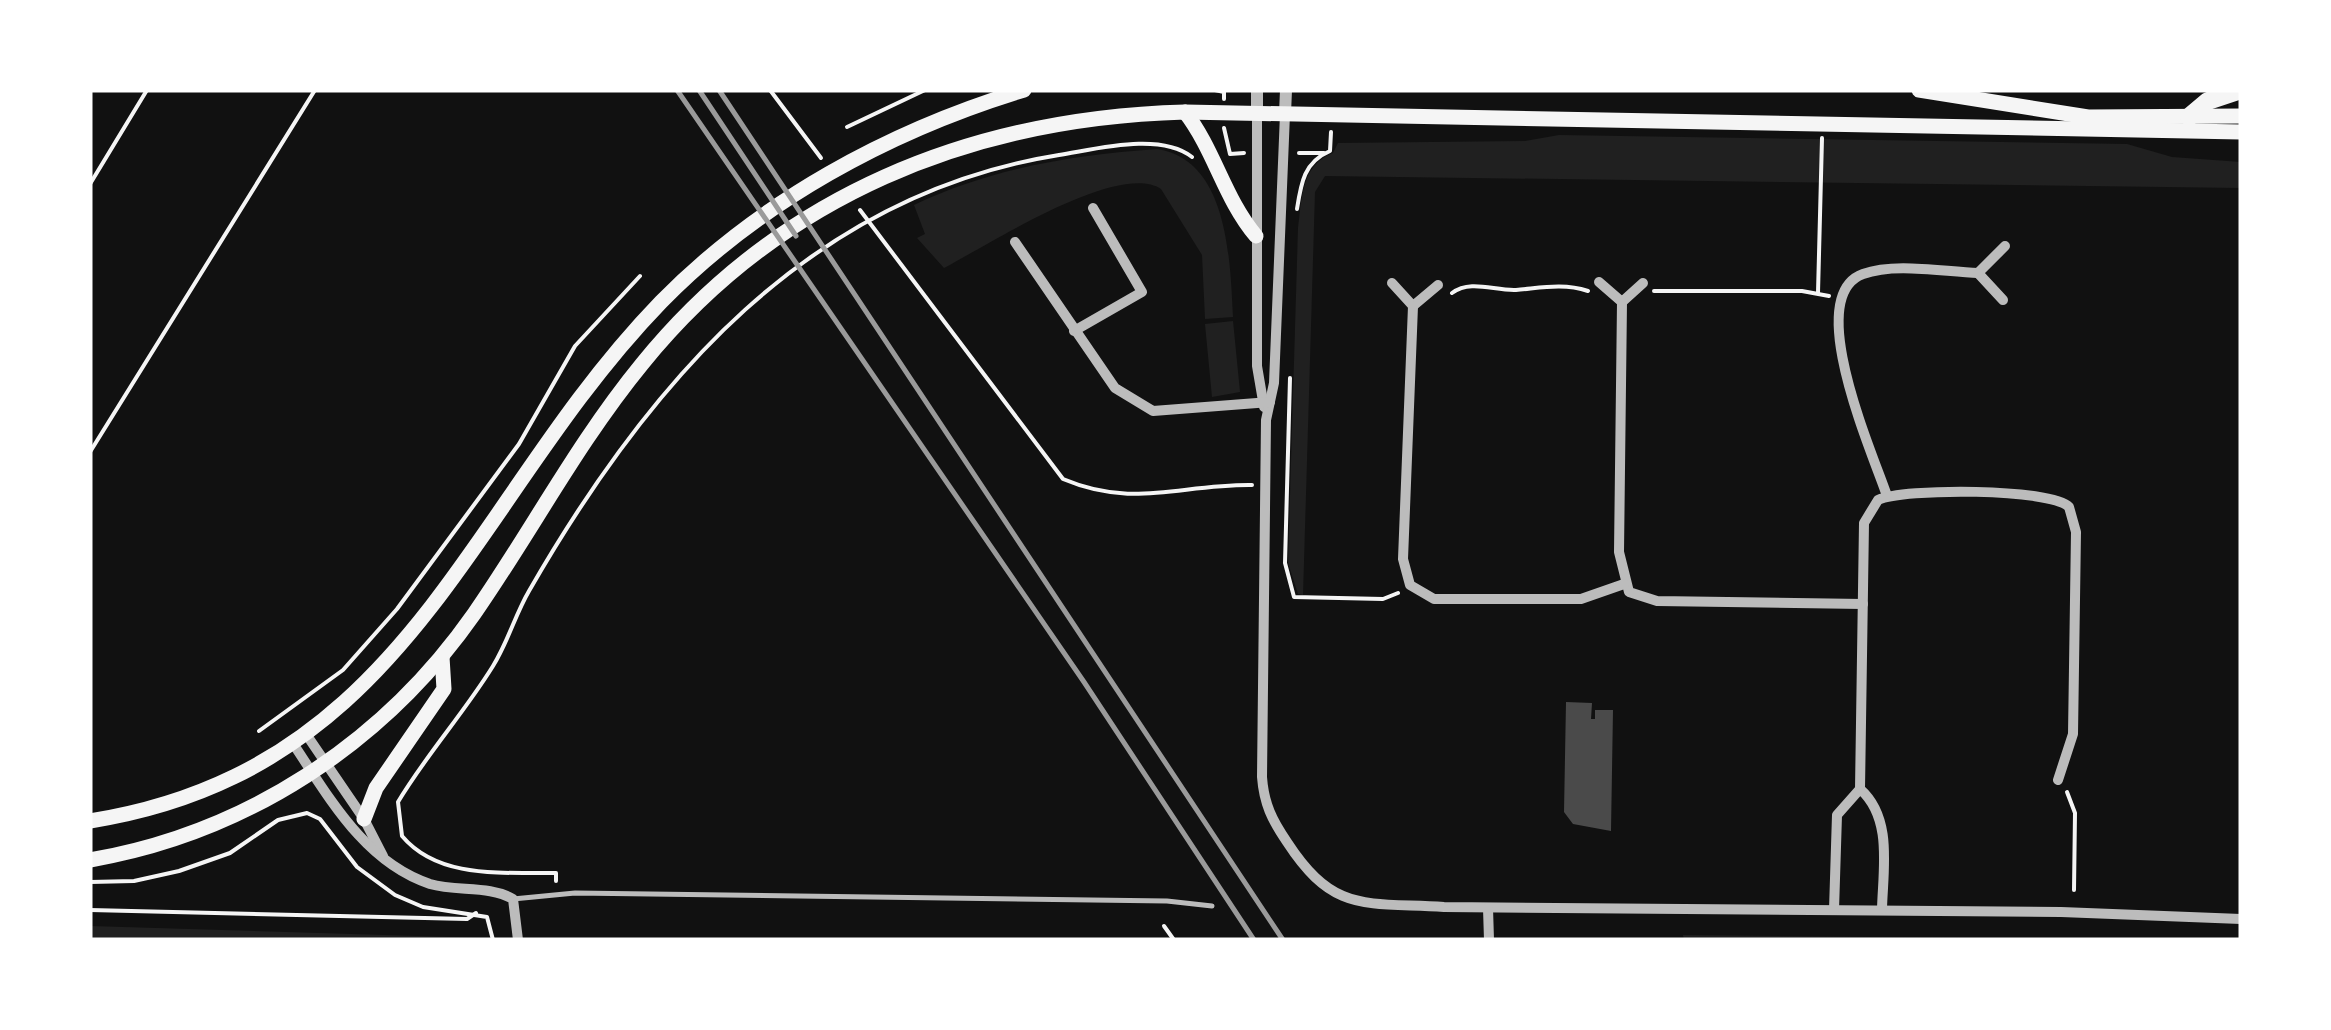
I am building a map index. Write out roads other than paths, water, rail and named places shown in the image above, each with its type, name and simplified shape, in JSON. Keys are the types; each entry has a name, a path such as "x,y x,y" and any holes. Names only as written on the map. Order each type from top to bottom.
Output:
{"highway":[{"path":"2190,118 2208,102 2241,90"}],"main road":[{"path":"90,820 137,811 201,789 299,738 374,676 420,626 600,372 659,304 750,223 866,154 964,110 1024,90"},
{"path":"1920,90 2068,115 2241,116"},
{"path":"1185,112 1212,154 1233,209 1256,236"},
{"path":"90,860 207,828 320,768 390,712 442,657 618,394 674,327 756,253 880,177 952,149 1023,129 1096,117 1185,112 1822,121 2241,132"},
{"path":"364,819 381,779 444,689 442,657"}],"street":[{"path":"1257,90 1257,366 1266,402"},
{"path":"1286,90 1266,402 1264,800 1300,862 1328,891 1368,902 1488,908 1882,910 2241,918"},
{"path":"1074,331 1142,292 1093,208"},
{"path":"1015,242 1107,380 1153,411 1266,402"},
{"path":"1887,496 1846,381 1840,301 1853,279 1873,272 1978,272 2005,246"},
{"path":"1978,272 2003,300"},
{"path":"1599,282 1622,302"},
{"path":"1392,283 1413,306 1404,558 1410,585 1434,599 1581,599 1624,584"},
{"path":"1642,283 1622,302 1619,552 1624,584 1636,597 1657,601 1864,604"},
{"path":"1413,306 1438,286"},
{"path":"1834,910 1837,815 1860,789 1866,517 1873,504 1887,496 2044,494 2069,507 2076,532 2073,734 2058,780"},
{"path":"299,738 364,846 434,885 502,893 513,900 518,940"},
{"path":"320,768 364,819 383,857"},
{"path":"1860,789 1876,806 1881,820 1882,910"},
{"path":"1488,908 1489,940"}],"lane":[{"path":"513,900 556,894 711,894 1167,901 1212,906"}],"railway":[{"path":"677,90 1084,682 1254,940"},
{"path":"699,90 796,236"},
{"path":"719,90 1283,940"}]}
